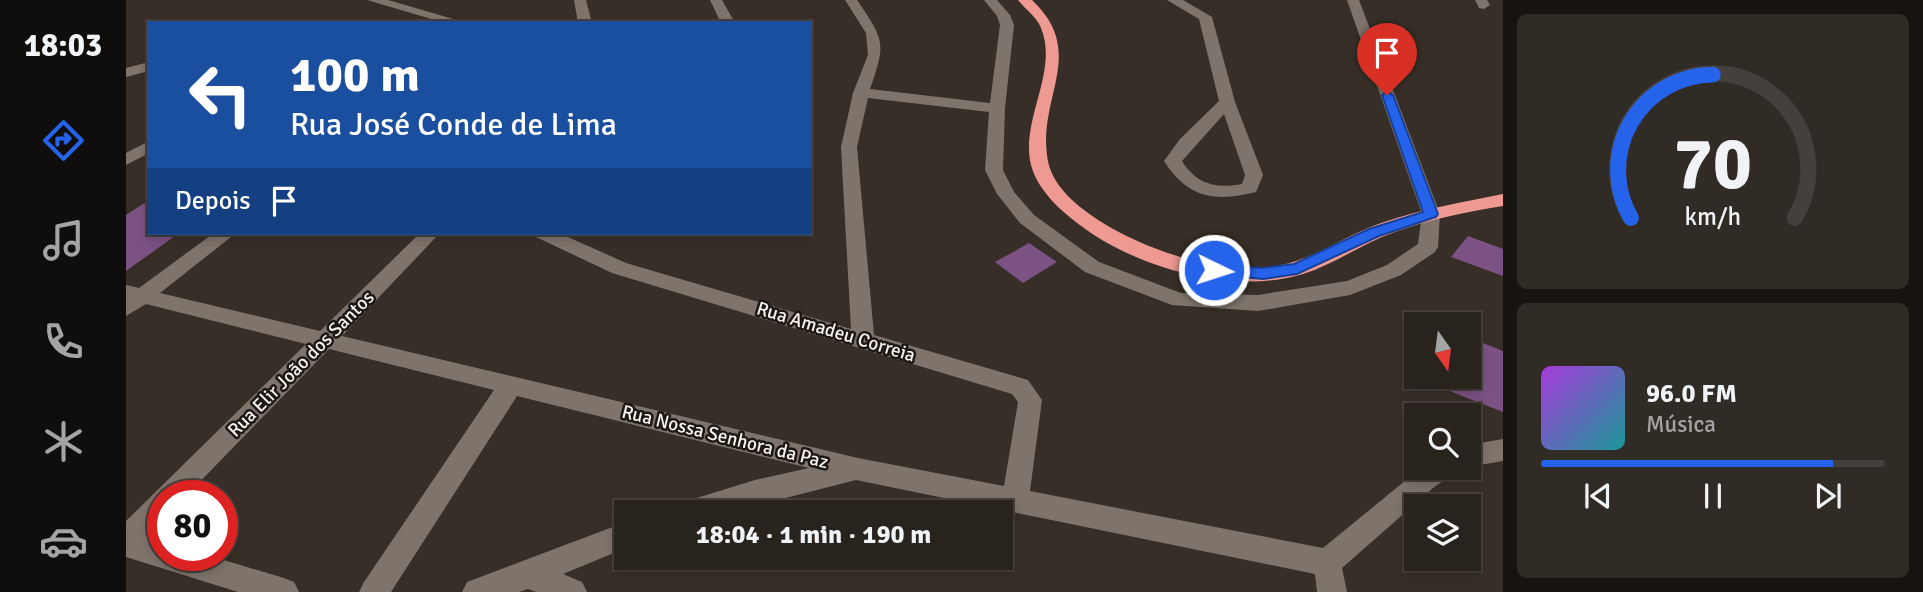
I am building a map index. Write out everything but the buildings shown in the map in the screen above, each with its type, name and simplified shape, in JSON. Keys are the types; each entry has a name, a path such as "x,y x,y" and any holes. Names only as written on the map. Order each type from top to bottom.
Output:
{"highway":[{"path":"1024,0 1049,29 1051,51 1038,152 1043,175 1056,194 1077,214 1103,233 1131,248 1214,270 1263,274 1297,269 1374,232 1431,214 1503,200"}],"street":[{"path":"373,0 453,21"},
{"path":"580,0 585,21"},
{"path":"716,0 727,21"},
{"path":"851,0 873,33 875,55 862,93 849,147 863,340"},
{"path":"990,0 1003,15 1007,25 996,108 994,170 1006,194 1027,219 1092,267 1179,300 1258,303 1350,288 1394,270 1427,247 1431,214 1353,0"},
{"path":"1173,0 1205,17"},
{"path":"1204,0 1205,17 1227,102 1254,175 1250,188 1229,194 1205,189 1181,177 1173,161 1186,143 1227,102"},
{"path":"126,73 147,67"},
{"path":"862,93 996,108"},
{"path":"126,160 147,147"},
{"path":"131,299 223,235"},
{"name":"Rua Elir João dos Santos","path":"185,480 429,235"},
{"name":"Rua Amadeu Correia","path":"547,235 619,268 1020,387 1030,400 1015,500"},
{"name":"Rua Nossa Senhora da Paz","path":"131,299 512,385 858,469 1328,563"},
{"path":"374,592 512,385"},
{"path":"729,500 858,469"},
{"path":"1332,592 1328,563 1424,480"},
{"path":"147,520 126,542 284,592"},
{"path":"477,592 528,575 614,540"},
{"path":"528,575 572,592"}],"route":[{"path":"1214,270 1263,274 1297,269 1374,232 1431,214 1387,95"}]}
